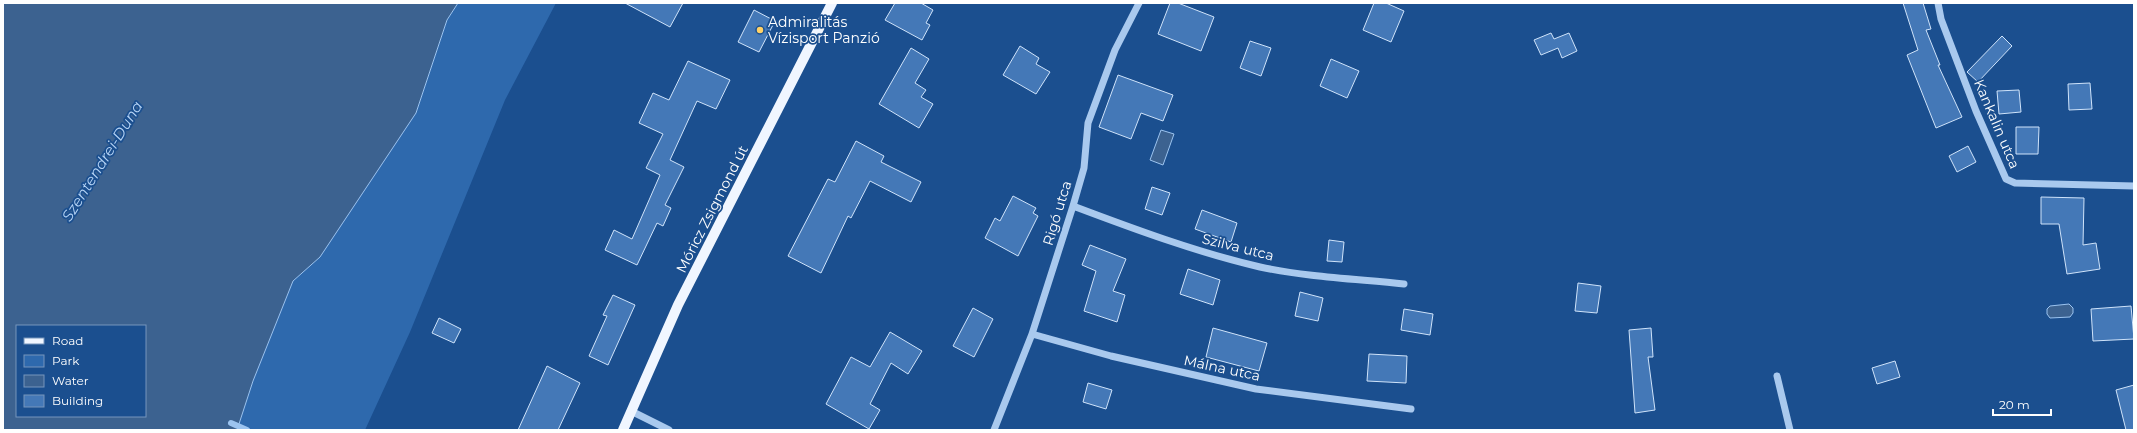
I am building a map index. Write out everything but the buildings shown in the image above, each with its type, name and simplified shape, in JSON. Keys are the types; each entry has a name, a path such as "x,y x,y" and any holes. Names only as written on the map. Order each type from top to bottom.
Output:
{"main road":[{"name":"Móricz Zsigmond út","path":"622,430 678,305 832,3"}],"street":[{"name":"Rigó utca","path":"994,430 1032,334 1084,168 1088,123 1115,50 1139,3"},
{"name":"Kankalin utca","path":"1938,3 1941,19 1976,111 2006,178 2015,183 2134,186"},
{"name":"Szilva utca","path":"1072,206 1183,246 1260,267 1300,274 1404,284"},
{"name":"Málna utca","path":"1032,334 1111,356 1256,389 1411,410"},
{"path":"1777,376 1790,430"},
{"path":"631,411 669,430"}],"green space":[{"path":"458,3 556,3 505,100 410,332 365,430 237,430 253,381 293,281 320,257 416,113 447,20"}],"water":[{"name":"Szentendrei-Duna","path":"3,3 458,3 447,20 416,113 320,257 293,281 253,381 237,430 3,430"},
{"path":"1161,130 1174,134 1163,165 1150,160"},
{"path":"2069,304 2073,308 2073,313 2070,317 2050,318 2047,314 2047,309 2050,306"}],"waterway":[{"path":"231,423 247,430"}],"place":[{"name":"Admiralitás Vízisport Panzió","path":"760,30"}]}
